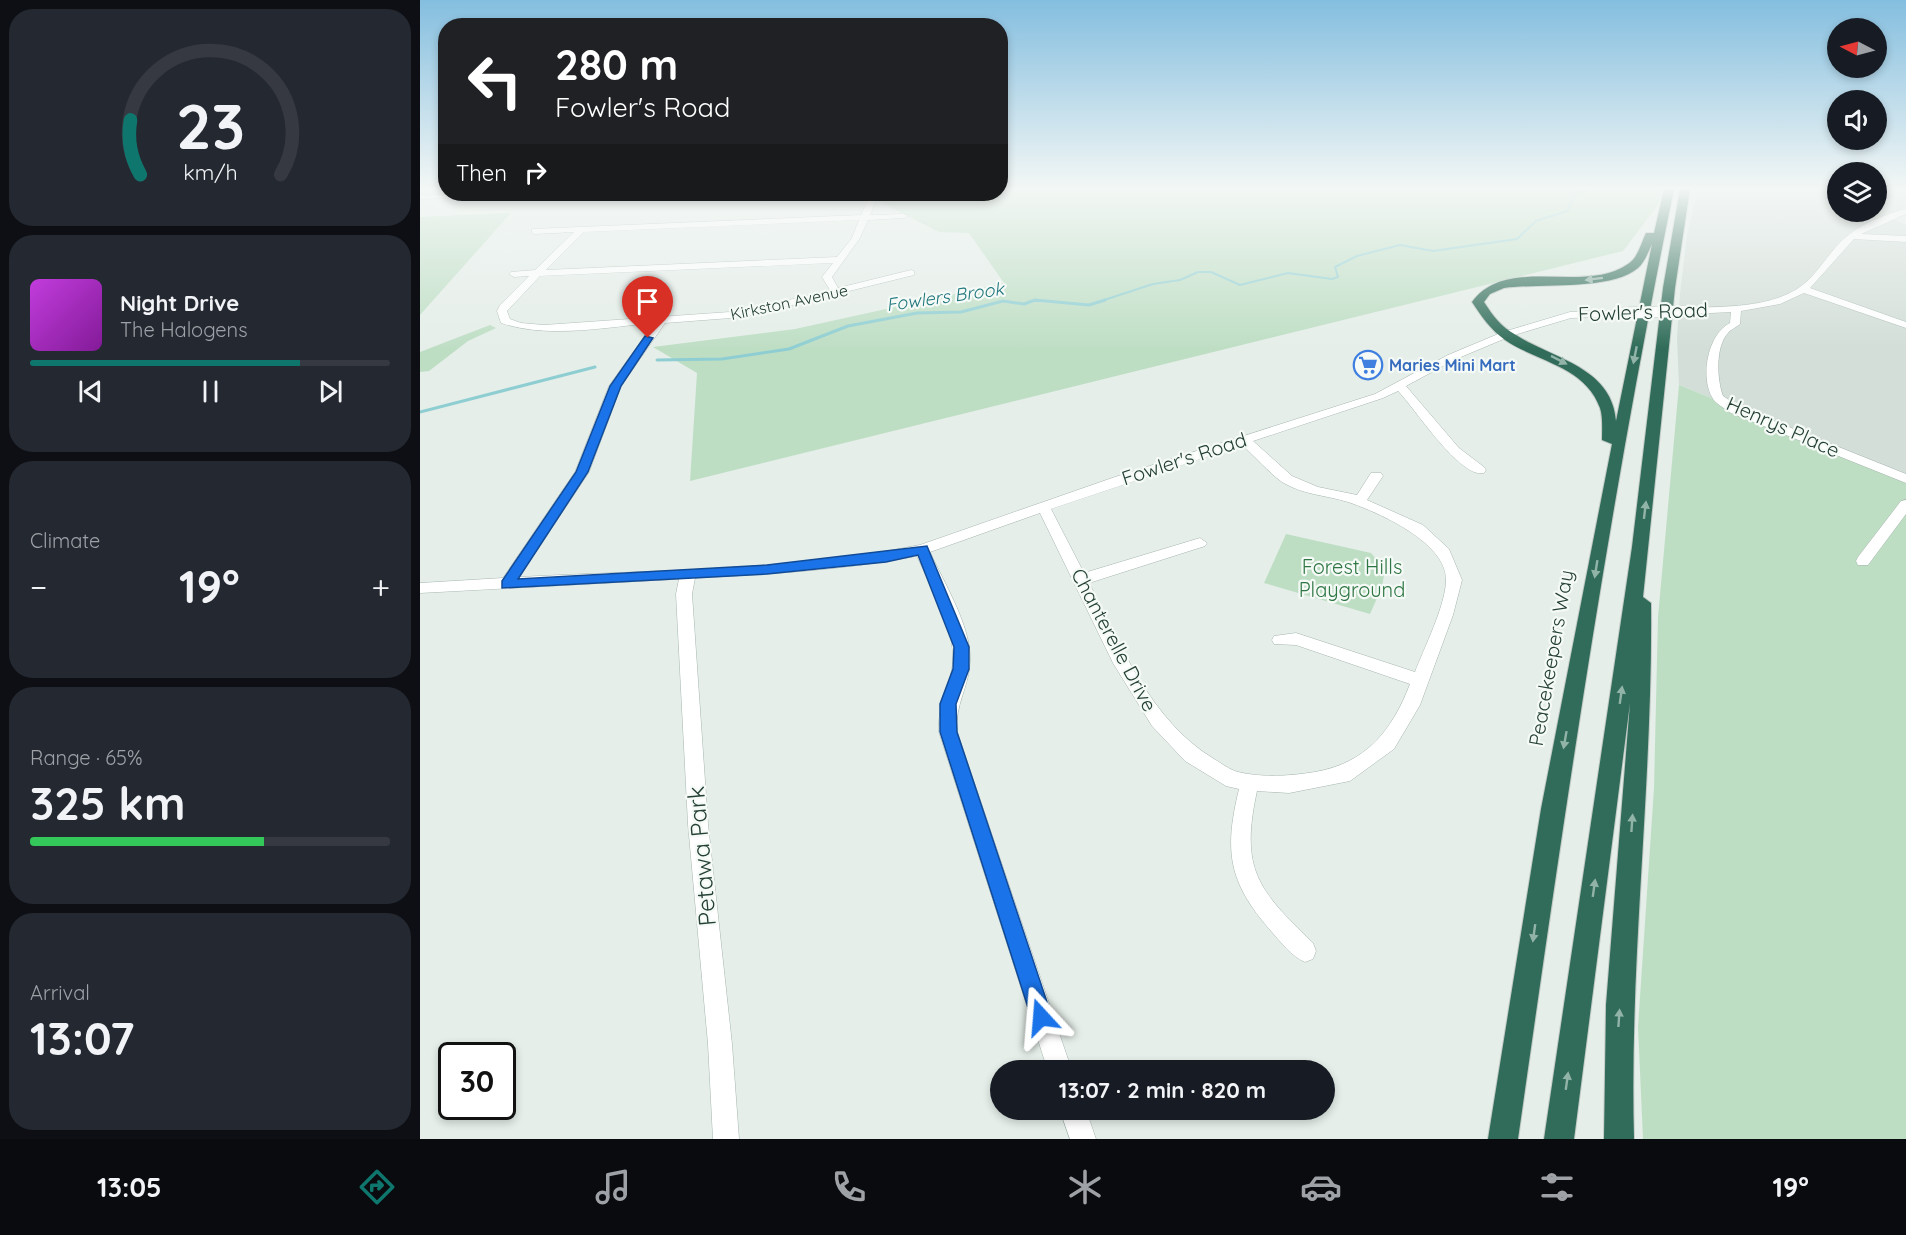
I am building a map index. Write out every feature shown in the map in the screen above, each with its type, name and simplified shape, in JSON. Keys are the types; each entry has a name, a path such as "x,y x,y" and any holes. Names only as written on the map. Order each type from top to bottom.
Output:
{"highway":[{"path":"1600,537 1611,431 1610,408 1595,386 1579,372 1507,334 1481,309 1478,302 1484,292 1506,284 1597,279 1619,274 1629,270 1641,257 1647,242"},
{"name":"Peacekeepers Way","path":"1503,1139 1552,809 1600,537 1658,242"},
{"path":"1559,1139 1641,547 1669,288 1676,242"},
{"path":"1619,1139 1618,1031 1643,628 1641,547"},
{"path":"1498,1139 1511,1091"}],"street":[{"name":"Kirkston Avenue","path":"569,242 505,305 501,311 505,321 520,326 544,328 750,313 911,273"},
{"path":"836,292 827,277 854,242"},
{"name":"Fowler's Road","path":"420,588 688,574 825,564 922,550 1120,480 1379,396 1452,357 1507,334 1570,315 1736,308 1779,300 1803,289 1846,242"},
{"path":"514,274 839,260"},
{"path":"1816,276 1826,292 1842,303"},
{"path":"1803,289 1906,325"},
{"path":"1779,300 1807,299 1842,303"},
{"name":"Henrys Place","path":"1736,308 1735,324 1724,331 1716,349 1715,392 1724,404 1906,478"},
{"path":"507,584 582,472 615,386 662,319"},
{"path":"1400,386 1417,403 1434,429 1458,457 1479,470"},
{"name":"Chanterelle Drive","path":"1044,508 1122,663 1158,721 1192,755 1233,780 1289,785 1343,775 1388,744 1411,705 1445,615 1454,580 1444,553 1418,528 1360,501 1315,491 1287,479 1243,440"},
{"path":"1360,501 1376,476"},
{"path":"1863,561 1906,504"},
{"path":"1080,580 1200,543"},
{"path":"922,550 962,647 961,669 948,704 948,732 1056,1060"},
{"name":"Petawa Park","path":"688,574 684,594 698,824 720,1044 726,1139"},
{"path":"1280,640 1296,639 1420,681"},
{"path":"1250,781 1242,817 1240,856 1254,889 1276,923 1305,951"},
{"path":"1076,1120 1083,1139"}],"shaded area":[{"path":"1686,242 1906,242 1906,477 1679,385 1677,337"}],"green space":[{"path":"420,242 485,242 420,315"},
{"path":"975,242 1630,242 1623,251 690,481 697,373 653,347 795,329 1004,283"},
{"path":"490,325 496,328 468,341 429,371 420,372 420,352"},
{"path":"1679,385 1906,477 1906,1139 1643,1139 1638,1027 1654,788 1658,617"},
{"name":"Forest Hills Playground","path":"1286,534 1371,553 1385,569 1382,587 1370,614 1264,583"}],"waterway":[{"name":"Fowlers Brook","path":"1101,301 1153,284 1180,280 1198,272 1211,272 1240,285 1288,273 1332,279 1338,277 1335,267 1357,256 1400,245 1433,251 1495,242"},
{"name":"Fowlers Brook","path":"1032,301 1089,305 1105,300"},
{"name":"Fowlers Brook","path":"657,360 722,359 789,349 848,326 917,313 961,312 1003,301 1024,304 1032,301"},
{"name":"Fowlers Brook","path":"1032,301 1039,301"},
{"name":"Fowlers Brook","path":"420,412 595,367"}],"place":[{"name":"Maries Mini Mart","path":"1368,365"}],"route":[{"path":"648,338 615,386 582,472 507,584 767,569 886,557 922,550 962,647 961,669 948,704 948,732 1041,1017"}]}
